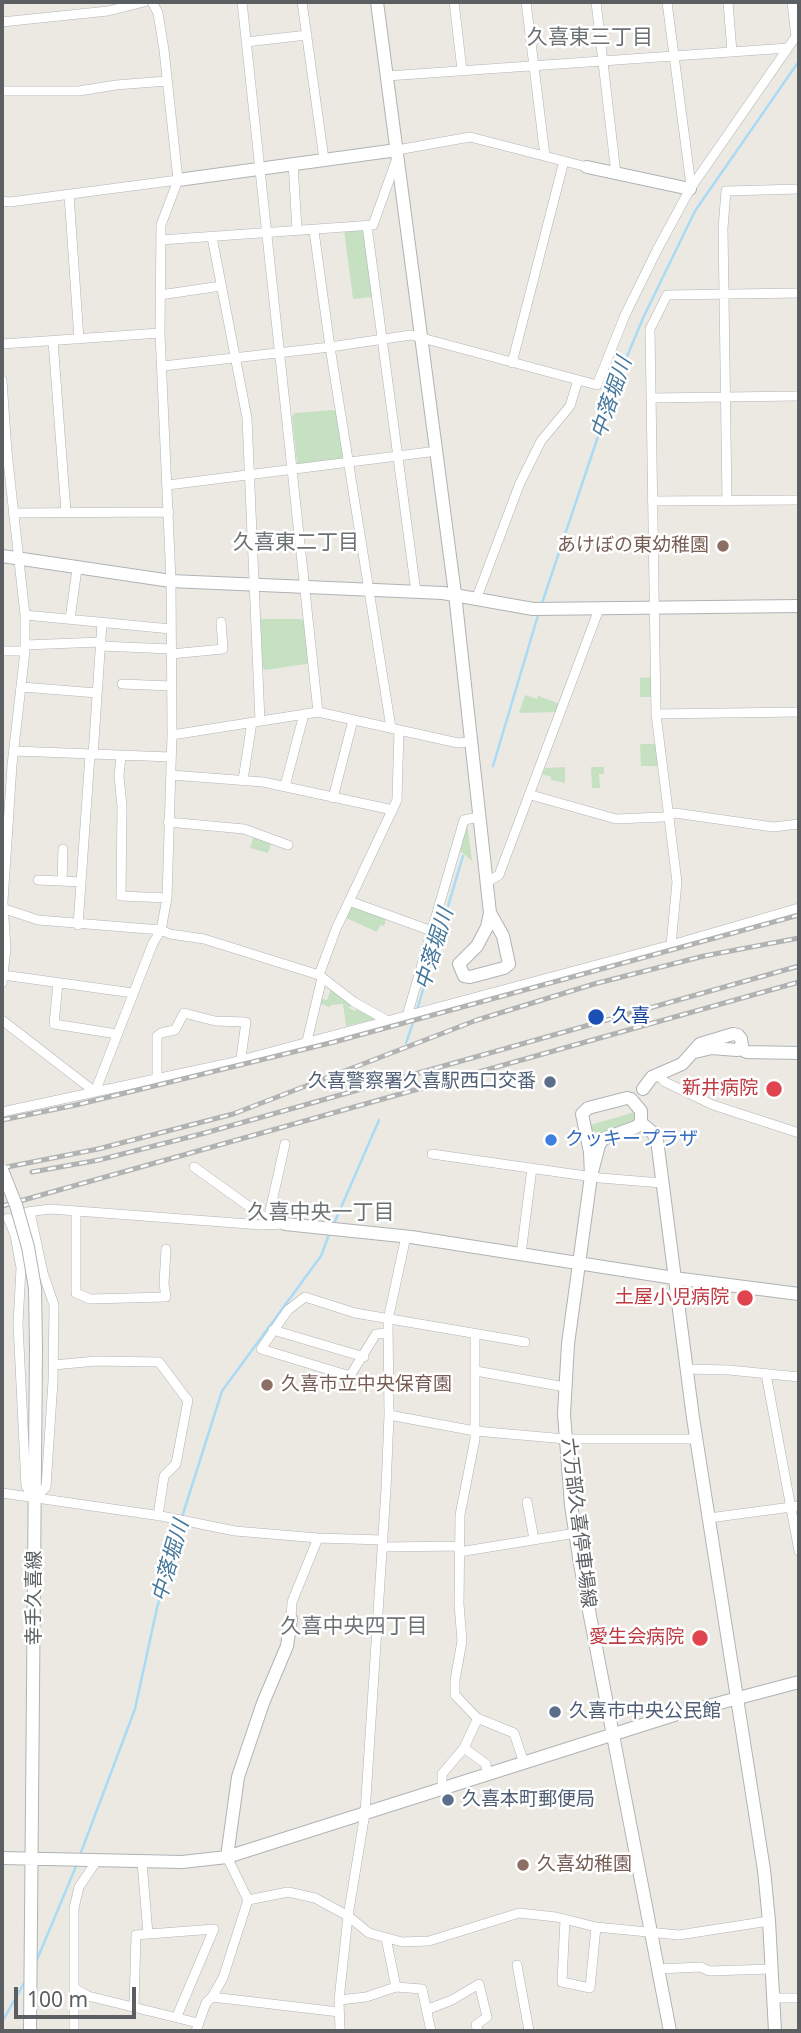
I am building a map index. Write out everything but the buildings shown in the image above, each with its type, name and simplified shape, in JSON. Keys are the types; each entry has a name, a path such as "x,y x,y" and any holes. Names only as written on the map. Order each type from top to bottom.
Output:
{"street":[{"path":"2,22 108,11 145,2"},
{"path":"95,1091 153,943 161,930 167,898 172,734 171,581 160,333 160,225 178,180 158,13 152,2"},
{"path":"242,2 318,712"},
{"path":"302,2 324,159"},
{"path":"377,2 456,594 490,913 487,927 477,946 459,964 464,976 470,977 504,968 509,964 503,936 490,913"},
{"path":"454,2 462,70"},
{"path":"526,2 545,156"},
{"path":"596,2 616,174"},
{"path":"667,2 691,187"},
{"path":"728,2 732,52"},
{"path":"163,366 411,335 597,385 625,315 691,187 798,35 792,2"},
{"path":"246,42 307,35"},
{"path":"387,76 788,48"},
{"path":"2,91 79,91 167,81"},
{"path":"2,201 69,195 324,159 398,153 470,137 616,174 691,187"},
{"path":"160,240 373,225 398,153"},
{"path":"512,363 564,162"},
{"path":"293,163 297,230"},
{"path":"727,501 723,293 726,191 799,189"},
{"path":"69,195 79,339"},
{"path":"367,226 416,592"},
{"path":"307,1041 320,977 336,929 397,800 395,729 330,347 314,231"},
{"path":"212,237 247,418 256,722 243,780"},
{"path":"160,295 221,286"},
{"path":"671,945 677,882 656,714 650,329 667,295 799,293"},
{"path":"2,344 160,333"},
{"path":"53,341 66,512"},
{"path":"2,380 25,648 12,765 2,908 6,949 3,979 133,993"},
{"path":"477,597 520,483 541,442 570,406 578,380"},
{"path":"652,398 799,396"},
{"path":"168,485 437,451"},
{"path":"652,501 799,500"},
{"path":"13,513 169,512"},
{"path":"2,556 171,581 456,594 533,609 799,606"},
{"path":"70,619 77,569"},
{"path":"487,882 499,875 599,609"},
{"path":"24,615 171,629"},
{"path":"2,651 101,644 171,652 223,649 221,622"},
{"path":"78,925 102,623"},
{"path":"122,684 171,686"},
{"path":"22,687 97,693"},
{"path":"172,734 318,712 458,743 471,742"},
{"path":"656,714 799,712"},
{"path":"285,786 304,714"},
{"path":"333,798 353,720"},
{"path":"14,751 171,757"},
{"path":"121,756 121,896 167,898"},
{"path":"2,764 12,765"},
{"path":"171,775 285,786 393,810"},
{"path":"531,795 616,819 663,817 675,813 773,827 799,824"},
{"path":"409,1015 464,820 479,817"},
{"path":"168,821 244,829 288,845"},
{"path":"62,881 63,849"},
{"path":"38,880 81,882"},
{"path":"349,901 432,931"},
{"path":"2,908 38,920 161,930 204,939 320,977 354,1002 388,1021"},
{"path":"2,1112 157,1078 388,1021 799,908"},
{"path":"58,983 54,1024 117,1034"},
{"path":"157,1078 157,1036 161,1032 175,1030 184,1013 215,1021 246,1022 241,1058"},
{"path":"2,1020 95,1091"},
{"path":"585,1133 590,1137 605,1137 636,1127 641,1117 643,1089 648,1081 657,1074 682,1064 700,1044 733,1034 740,1037 740,1049 747,1052 799,1054"},
{"path":"657,1074 665,1082 713,1105 799,1133"},
{"path":"591,1177 590,1152 581,1117 584,1110 627,1098 643,1089"},
{"path":"627,1098 636,1102 641,1117 657,1140 696,1438 764,1870 775,2031"},
{"path":"591,1177 598,1145 605,1137"},
{"path":"275,1222 285,1144"},
{"path":"432,1154 591,1177 662,1183"},
{"path":"194,1167 275,1222"},
{"path":"521,1254 532,1168"},
{"name":"幸手久喜線","path":"2,1170 28,1247 35,1288 37,1348 30,2031"},
{"name":"六万部久喜停車場線","path":"591,1177 565,1387 566,1439 576,1533 670,2031"},
{"path":"35,1498 26,1486 18,1324 21,1268 18,1247 5,1219 30,1212 50,1209 262,1225 275,1222 406,1236 674,1278 799,1294"},
{"path":"30,1212 43,1273 54,1305 54,1365 46,1487 35,1498"},
{"path":"76,1212 76,1293 90,1299 166,1297 166,1249"},
{"path":"340,2031 339,2000 348,1916 365,1812 389,1415 388,1320 406,1236"},
{"path":"388,1333 376,1334 350,1376 261,1349 288,1310 305,1297 339,1309 388,1320 525,1342"},
{"path":"273,1330 363,1357"},
{"path":"475,1335 475,1431 460,1515 462,1641 455,1695 477,1718 514,1733 524,1763"},
{"path":"54,1365 159,1362 188,1400 176,1464 164,1476 158,1516"},
{"path":"687,1369 799,1377"},
{"path":"476,1370 565,1387"},
{"path":"766,1374 778,1448 796,1507 799,1551"},
{"path":"389,1415 475,1431 566,1439 696,1438"},
{"path":"2,1493 158,1516 235,1531 459,1549 576,1533"},
{"path":"527,1502 534,1539"},
{"path":"709,1518 796,1507"},
{"path":"74,1988 88,1996 177,2016 197,2027 206,2003 223,1978 248,1900 226,1857 237,1777 287,1646 292,1602 318,1538"},
{"path":"2,1858 182,1862 226,1857 612,1735 737,1697 799,1682"},
{"path":"442,1789 442,1774 464,1748 477,1718"},
{"path":"464,1748 486,1764 487,1775"},
{"path":"74,2031 74,1908 79,1887 96,1861"},
{"path":"142,1862 148,1934"},
{"path":"248,1900 288,1892 314,1898 348,1916 369,1933 402,1942 429,1941 519,1913 565,1919 596,1927 679,1935 769,1921"},
{"path":"565,1919 562,1982 590,1988 596,1927"},
{"path":"134,2006 136,1935 214,1929 177,2016"},
{"path":"386,1938 396,1987"},
{"path":"517,1965 529,2031"},
{"path":"658,1969 772,1969"},
{"path":"426,2010 452,2000 479,1984 487,2017 477,2025 478,2031"},
{"path":"339,2000 366,1997 396,1987 422,1989 430,2031"},
{"path":"212,1997 339,2012"},
{"path":"774,1998 799,1998"}],"green space":[{"path":"363,229 373,297 353,299 344,230"},
{"path":"337,412 343,458 299,465 292,417 295,413"},
{"path":"262,619 304,621 309,662 265,670 262,666 259,622"},
{"path":"652,677 652,697 640,697 640,678"},
{"path":"525,695 537,699 538,696 560,704 557,712 519,713"},
{"path":"640,744 657,744 660,766 641,766"},
{"path":"565,767 565,783 551,780 551,777 542,774 545,768"},
{"path":"591,767 604,767 604,774 599,774 600,788 592,788"},
{"path":"467,822 472,861 458,849"},
{"path":"254,835 272,841 268,853 250,848"},
{"path":"350,904 387,917 384,926 380,925 377,932 344,917"},
{"path":"331,989 351,1003 349,1008 355,1011 358,1007 377,1019 346,1026 343,1004 330,1007 318,1003 319,998 327,1000"},
{"path":"635,1112 638,1117 627,1126 595,1134 587,1126"}],"waterway":[{"name":"中落堀川","path":"541,606 617,380 644,316 695,211 799,61"},
{"name":"中落堀川","path":"493,766 539,612"},
{"name":"中落堀川","path":"417,1010 463,856"},
{"name":"中落堀川","path":"406,1043 415,1017"},
{"name":"中落堀川","path":"333,1226 379,1120"},
{"name":"中落堀川","path":"182,1517 222,1391 321,1256 330,1232"},
{"name":"中落堀川","path":"80,1855 135,1709 157,1608 181,1524"},
{"name":"中落堀川","path":"36,1962 77,1864"},
{"name":"中落堀川","path":"2,2022 24,1983"}],"railway":[{"path":"2,1120 76,1105 334,1042 799,915"},
{"path":"2,1168 98,1149 233,1114 477,1020 594,984 704,956 799,938"},
{"path":"32,1172 99,1160 205,1133 799,966"},
{"path":"2,1206 799,982"}],"place":[{"name":"あけぼの東幼稚園","path":"723,546"},
{"name":"久喜","path":"596,1017"},
{"name":"久喜警察署久喜駅西口交番","path":"550,1082"},
{"name":"新井病院","path":"774,1089"},
{"name":"クッキープラザ","path":"551,1140"},
{"name":"土屋小児病院","path":"745,1298"},
{"name":"久喜市立中央保育園","path":"267,1385"},
{"name":"愛生会病院","path":"700,1638"},
{"name":"久喜市中央公民館","path":"555,1712"},
{"name":"久喜本町郵便局","path":"448,1800"},
{"name":"久喜幼稚園","path":"523,1865"}],"district":[{"name":"久喜東三丁目","path":"590,38"},
{"name":"久喜東二丁目","path":"296,543"},
{"name":"久喜中央一丁目","path":"321,1213"},
{"name":"久喜中央四丁目","path":"354,1627"}]}
